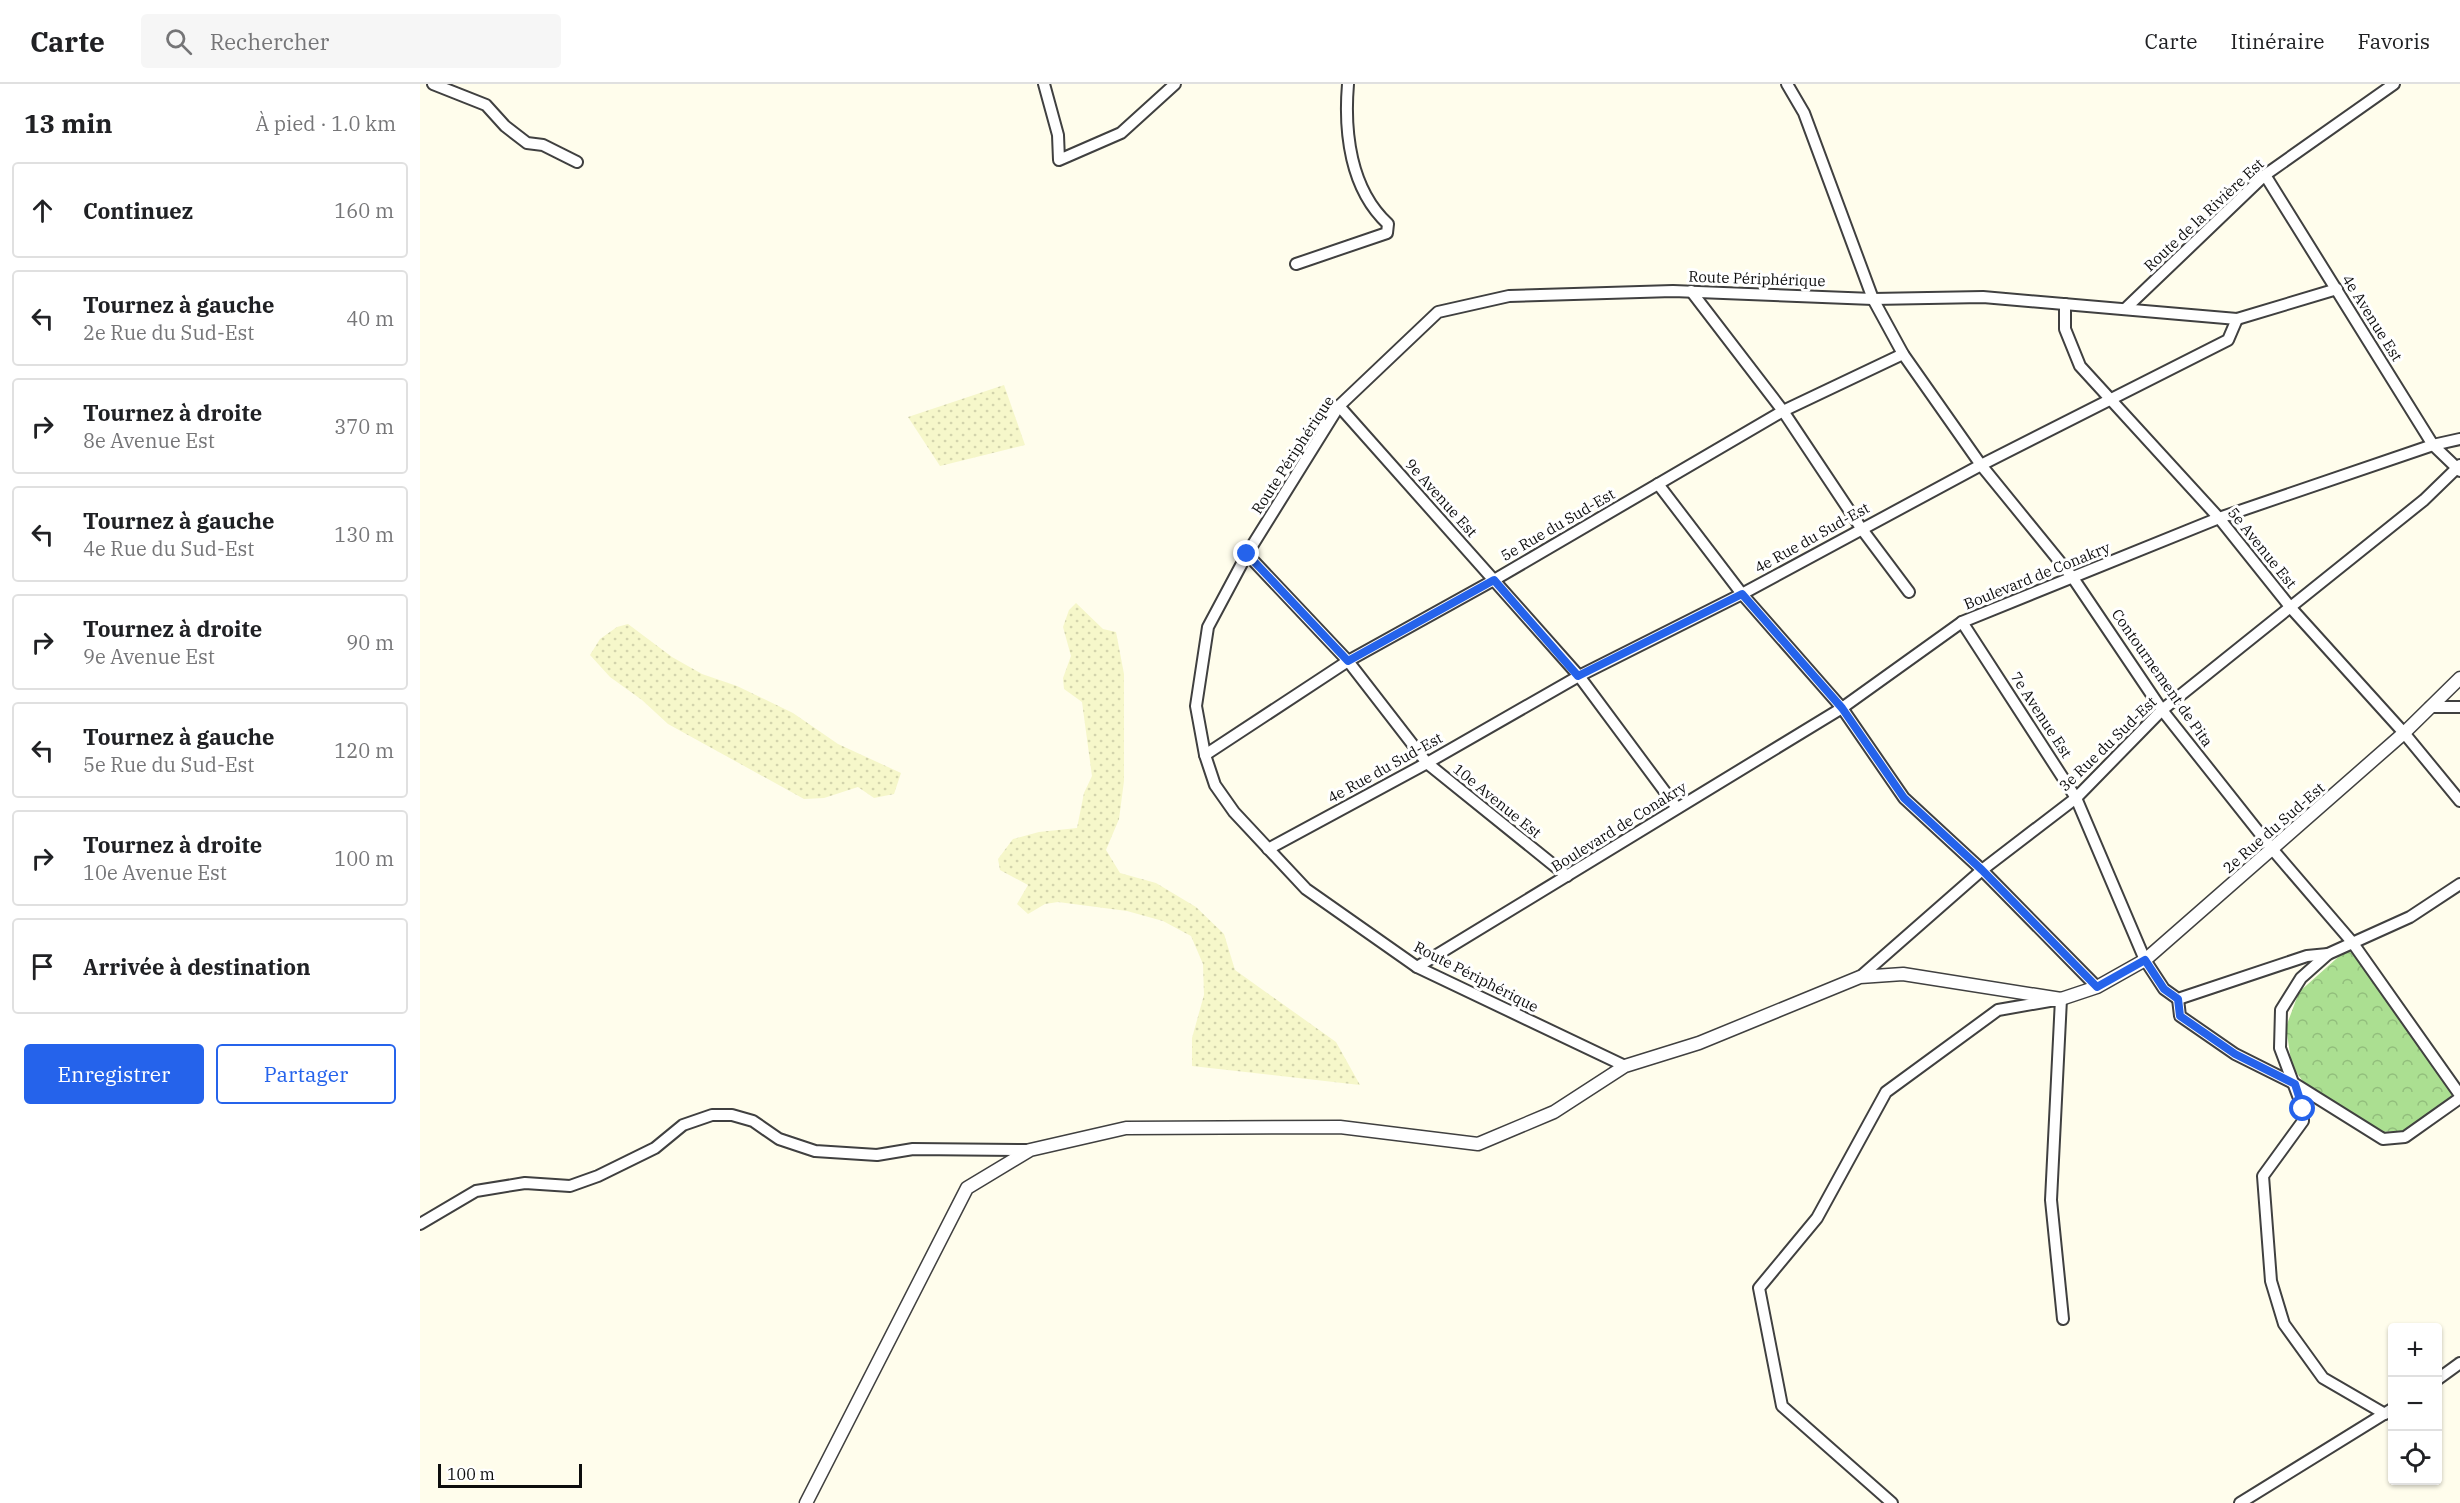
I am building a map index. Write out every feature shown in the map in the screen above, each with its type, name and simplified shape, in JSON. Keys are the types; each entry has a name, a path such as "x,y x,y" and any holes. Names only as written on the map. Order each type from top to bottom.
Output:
{"street":[{"path":"433,84 486,105 505,126 527,143 543,145 577,162"},
{"path":"1044,84 1058,135 1059,160 1121,133 1175,84"},
{"path":"1296,264 1387,233 1388,224 1378,215 1353,159 1345,119 1348,84"},
{"name":"Contournement de Pita","path":"1787,84 1804,113 1873,299 1903,354 1981,465 2073,578 2162,710 2273,850 2352,942 2460,1096"},
{"name":"Route de la Rivière Est","path":"2125,309 2265,175 2394,84"},
{"name":"4e Avenue Est","path":"2265,175 2433,445 2459,468"},
{"name":"Route Périphérique","path":"1625,1066 1416,967 1306,889 1234,812 1215,785 1205,755 1196,706 1208,627 1247,554 1339,406 1438,312 1509,296 1691,291 1873,299 1983,297 2237,319 2337,289"},
{"path":"1691,291 1783,411 1861,528 1909,592"},
{"name":"5e Avenue Est","path":"2065,304 2065,329 2080,366 2219,518 2291,608 2404,733 2460,801"},
{"name":"4e Rue du Sud-Est","path":"1268,849 1427,763 1578,676 1742,594 1981,465 2228,340 2237,319"},
{"name":"5e Rue du Sud-Est","path":"1205,755 1348,661 1494,580 1783,411 1903,354"},
{"name":"9e Avenue Est","path":"1339,406 1578,676 1677,808"},
{"name":"Boulevard de Conakry","path":"1416,967 1842,708 1962,622 2219,518 2433,445 2460,439"},
{"name":"3e Rue du Sud-Est","path":"1860,977 1982,870 2076,798 2162,710 2424,500 2459,468"},
{"path":"1658,484 1742,594 1842,708 1904,798 1982,870 2097,987"},
{"name":"10e Avenue Est","path":"1247,554 1348,661 1427,763 1568,876"},
{"name":"7e Avenue Est","path":"1962,622 2076,798 2145,960 2164,989 2178,999 2180,1016 2235,1054 2295,1084 2383,1138 2405,1137 2460,1096"},
{"name":"2e Rue du Sud-Est","path":"2061,999 2097,987 2145,960 2404,733 2460,678"},
{"path":"2430,707 2460,707"},
{"path":"2388,1411 2323,1378 2284,1324 2271,1281 2263,1176 2303,1121 2303,1109 2280,1048 2281,1010 2301,978 2328,954 2410,917 2460,884"},
{"path":"2178,999 2307,956 2328,954"},
{"path":"420,1224 476,1191 525,1183 570,1186 598,1176 655,1148 683,1125 711,1115 732,1115 753,1121 779,1139 815,1151 877,1155 913,1149 1030,1150 1126,1128 1340,1127 1478,1144 1554,1112 1625,1066 1699,1043 1860,977 1903,974 2061,999"},
{"path":"2061,999 2051,1200 2063,1319"},
{"path":"1892,1503 1782,1406 1759,1288 1817,1218 1886,1092 1998,1010 2061,999"},
{"path":"806,1503 967,1188 1030,1150"},
{"path":"2441,1377 2460,1364"},
{"path":"2240,1503 2388,1413"}],"green space":[{"path":"1004,385 1025,445 940,466 908,417"},
{"path":"1076,603 1103,629 1116,632 1124,674 1124,781 1119,819 1106,850 1120,873 1156,883 1196,907 1224,934 1235,970 1336,1042 1360,1085 1192,1066 1192,1038 1204,995 1203,964 1191,936 1163,921 1127,911 1058,902 1045,904 1028,914 1017,904 1028,885 1000,870 998,859 1013,839 1039,832 1077,828 1084,793 1092,776 1082,702 1064,689 1063,678 1071,656 1063,627 1069,610"},
{"path":"628,624 672,657 702,674 737,686 793,713 838,744 901,773 894,794 874,798 858,787 824,798 804,799 668,724 642,700 610,677 590,655 600,639 617,627"},
{"path":"2345,951 2355,953 2448,1084 2452,1097 2408,1131 2377,1132 2309,1089 2292,1067 2286,1027 2299,992"}],"route":[{"path":"1247,554 1348,661 1494,580 1578,676 1742,594 1842,708 1904,798 1982,870 2097,987 2145,960 2164,989 2178,999 2180,1016 2235,1054 2295,1084 2303,1109"}]}
